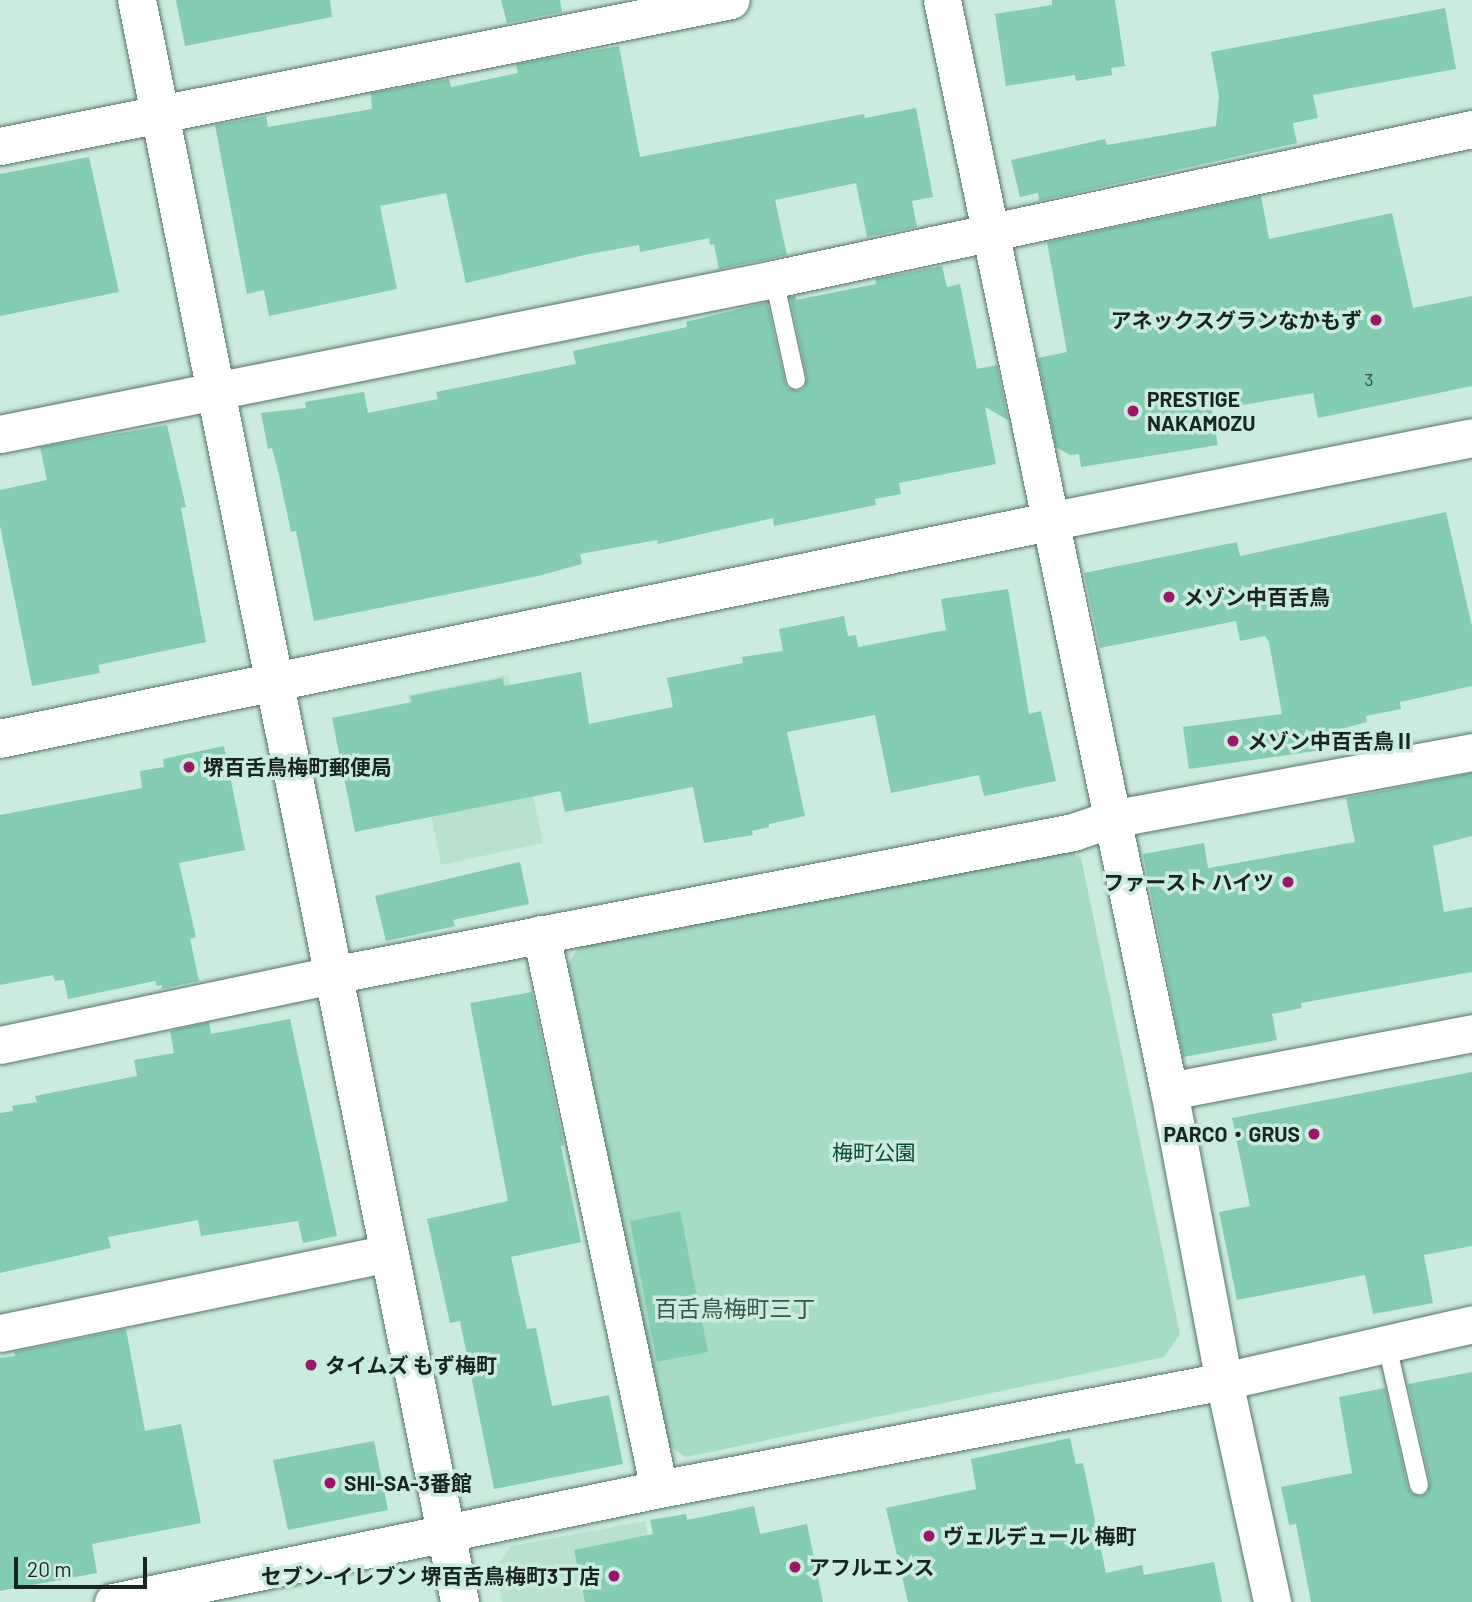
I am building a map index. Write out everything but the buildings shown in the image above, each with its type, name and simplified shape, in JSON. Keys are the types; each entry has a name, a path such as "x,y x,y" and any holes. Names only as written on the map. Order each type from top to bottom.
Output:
{"street":[{"path":"136,0 460,1602"},
{"path":"0,146 731,0"},
{"path":"943,0 1169,1091 1224,1381 1272,1602"},
{"path":"0,434 774,279 1472,129"},
{"path":"0,739 1049,522 1472,439"},
{"path":"0,1045 332,975 1073,832 1111,819 1472,752"},
{"path":"541,934 659,1489"},
{"path":"1169,1091 1472,1033"},
{"path":"0,1332 389,1253"},
{"path":"113,1602 659,1489 1224,1381 1386,1341 1472,1324"}],"lane":[{"path":"774,279 796,380"},
{"path":"1386,1341 1419,1485"}],"shaded area":[{"path":"508,675 543,843 441,865 408,695"},
{"path":"645,1521 660,1602 502,1602 495,1568 511,1546"}],"green space":[{"name":"梅町公園","path":"1063,847 1081,858 1180,1334 1164,1357 686,1457 668,1446 568,964 579,947"}],"place":[{"name":"アネックスグランなかもず","path":"1376,320"},
{"name":"PRESTIGE NAKAMOZU","path":"1133,411"},
{"name":"メゾン中百舌鳥","path":"1169,597"},
{"name":"メゾン中百舌鳥Ⅱ","path":"1233,741"},
{"name":"堺百舌鳥梅町郵便局","path":"189,767"},
{"name":"ファースト ハイツ","path":"1288,882"},
{"name":"PARCO・GRUS","path":"1314,1134"},
{"name":"タイムズ もず梅町","path":"311,1365"},
{"name":"SHI-SA-3番館","path":"330,1483"},
{"name":"ヴェルデュール 梅町","path":"929,1536"},
{"name":"アフルエンス","path":"795,1567"},
{"name":"セブン-イレブン 堺百舌鳥梅町3丁店","path":"614,1576"}],"district":[{"name":"百舌鳥梅町三丁","path":"735,1308"}]}
